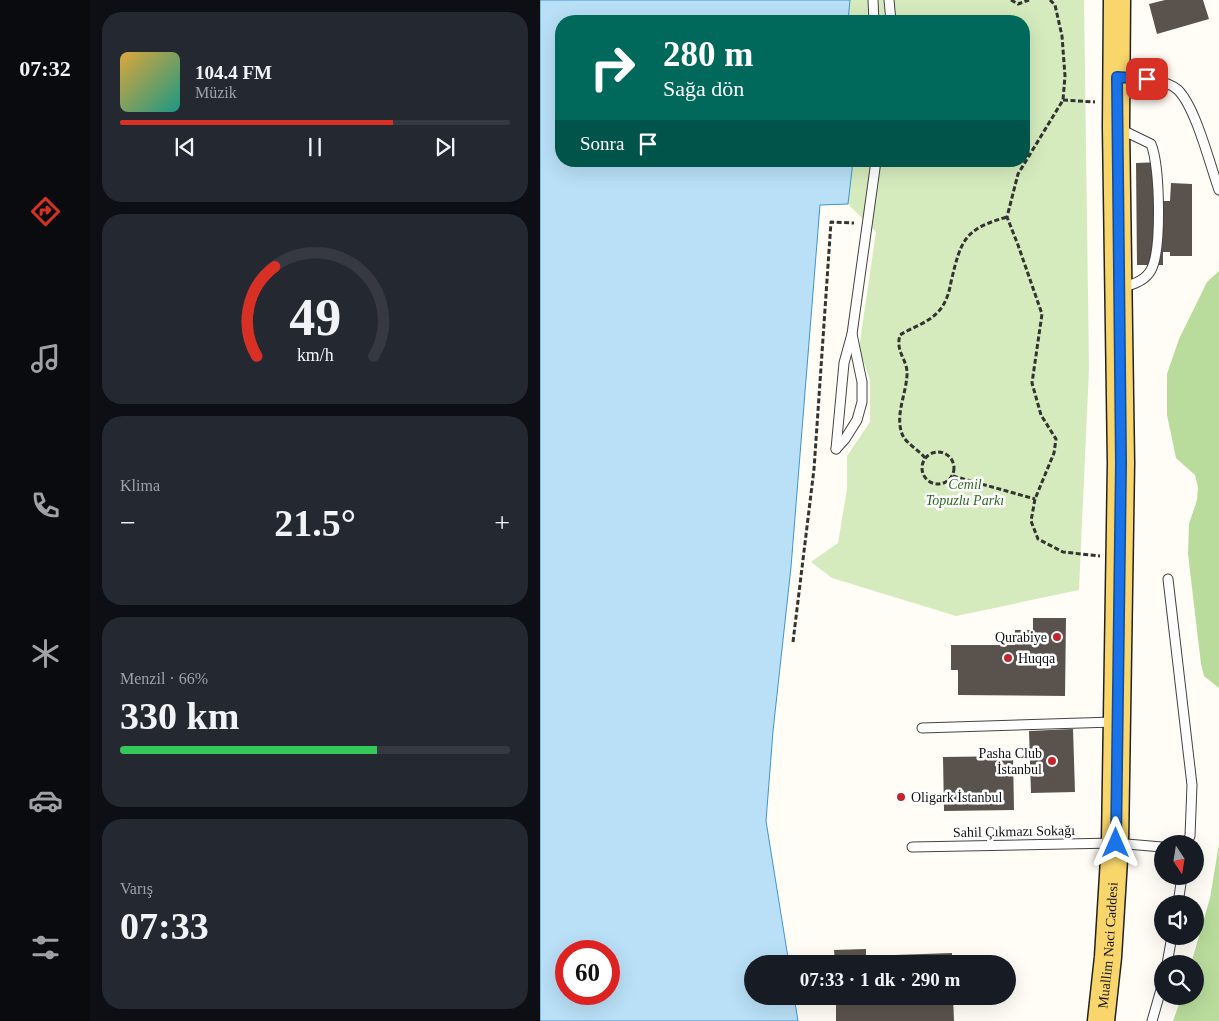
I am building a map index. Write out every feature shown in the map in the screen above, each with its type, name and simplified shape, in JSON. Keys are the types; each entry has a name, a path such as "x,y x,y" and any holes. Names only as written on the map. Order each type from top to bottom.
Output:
{"main road":[{"name":"Muallim Naci Caddesi","path":"1101,1021 1108,957 1116,843 1116,722 1121,463 1116,115 1117,0"}],"lane":[{"path":"873,0 874,15"},
{"path":"889,0 890,15"},
{"path":"1117,77 1147,79 1178,89 1189,105 1219,190"},
{"path":"1116,115 1151,144 1156,157 1157,194 1156,255 1150,271 1142,281 1119,287"},
{"path":"852,334 862,382 862,402 856,420 846,439 836,449 844,363 852,334 875,167"},
{"path":"1168,579 1192,785 1190,835"},
{"path":"922,728 1116,722"},
{"name":"Sahil Çıkmazı Sokağı","path":"912,847 1116,843 1154,846"},
{"path":"1152,1021 1157,1005"}],"path":[{"path":"1011,0 1018,4 1029,0"},
{"path":"1030,154 1063,100 1065,76 1062,36 1055,5 1050,0"},
{"path":"1063,100 1116,115"},
{"path":"1022,167 1018,174 1007,217 1042,314 1032,383 1041,415 1056,439 1054,453 1035,499 1030,521 1038,539 1063,552 1119,557"},
{"path":"925,458 904,438 901,426 900,408 908,372 897,344 900,335 936,314 948,298 958,252 970,232 986,223 1007,217"},
{"path":"793,642 814,469 831,222 867,224"},
{"path":"940,452 950,456 955,465 953,476 945,483 930,482 923,473 925,458 940,452"},
{"path":"953,476 1035,499"}],"green space":[{"name":"Cemil Topuzlu Parkı","path":"850,0 1084,0 1089,369 1079,590 956,616 832,578 811,562 838,543 847,489 847,456 870,422 870,380 859,348 876,232 848,204 852,167 1030,167 1030,15 849,15"},
{"path":"1219,271 1219,688 1204,676 1201,664 1188,554 1189,524 1197,500 1198,487 1195,475 1176,458 1167,415 1167,374 1179,339 1207,282"},
{"path":"1219,844 1219,1021 1173,1021 1179,1005 1204,1005 1204,955 1194,955 1196,945 1204,945 1204,919 1210,898"}],"water":[{"path":"540,0 850,0 849,15 555,15 555,167 852,167 848,204 820,205 791,567 773,731 766,821 788,955 744,955 744,1005 795,1005 798,1021 540,1021"}],"building":[{"path":"1165,0 1203,0 1209,19 1157,34 1149,4"},
{"path":"1161,162 1161,201 1170,201 1171,183 1192,184 1192,256 1170,256 1170,252 1163,252 1163,265 1137,265 1136,163"},
{"name":"Huqqa","path":"1033,618 1066,618 1065,696 958,695 958,670 951,670 951,645 1015,645 1015,630 1033,630"},
{"name":"Pasha Club İstanbul","path":"1073,729 1075,792 1031,793 1029,731"},
{"path":"1013,756 1014,810 944,811 943,757"},
{"path":"866,949 866,955 834,955 834,950"},
{"path":"952,953 952,955 895,955"},
{"path":"836,1005 953,1005 954,1021 836,1021"}],"place":[{"name":"Qurabiye","path":"1057,637"},
{"name":"Huqqa","path":"1008,658"},
{"name":"Pasha Club İstanbul","path":"1052,761"},
{"name":"Oligark İstanbul","path":"901,797"}],"route":[{"path":"1116,843 1121,463 1116,127 1117,77 1147,79"}]}
